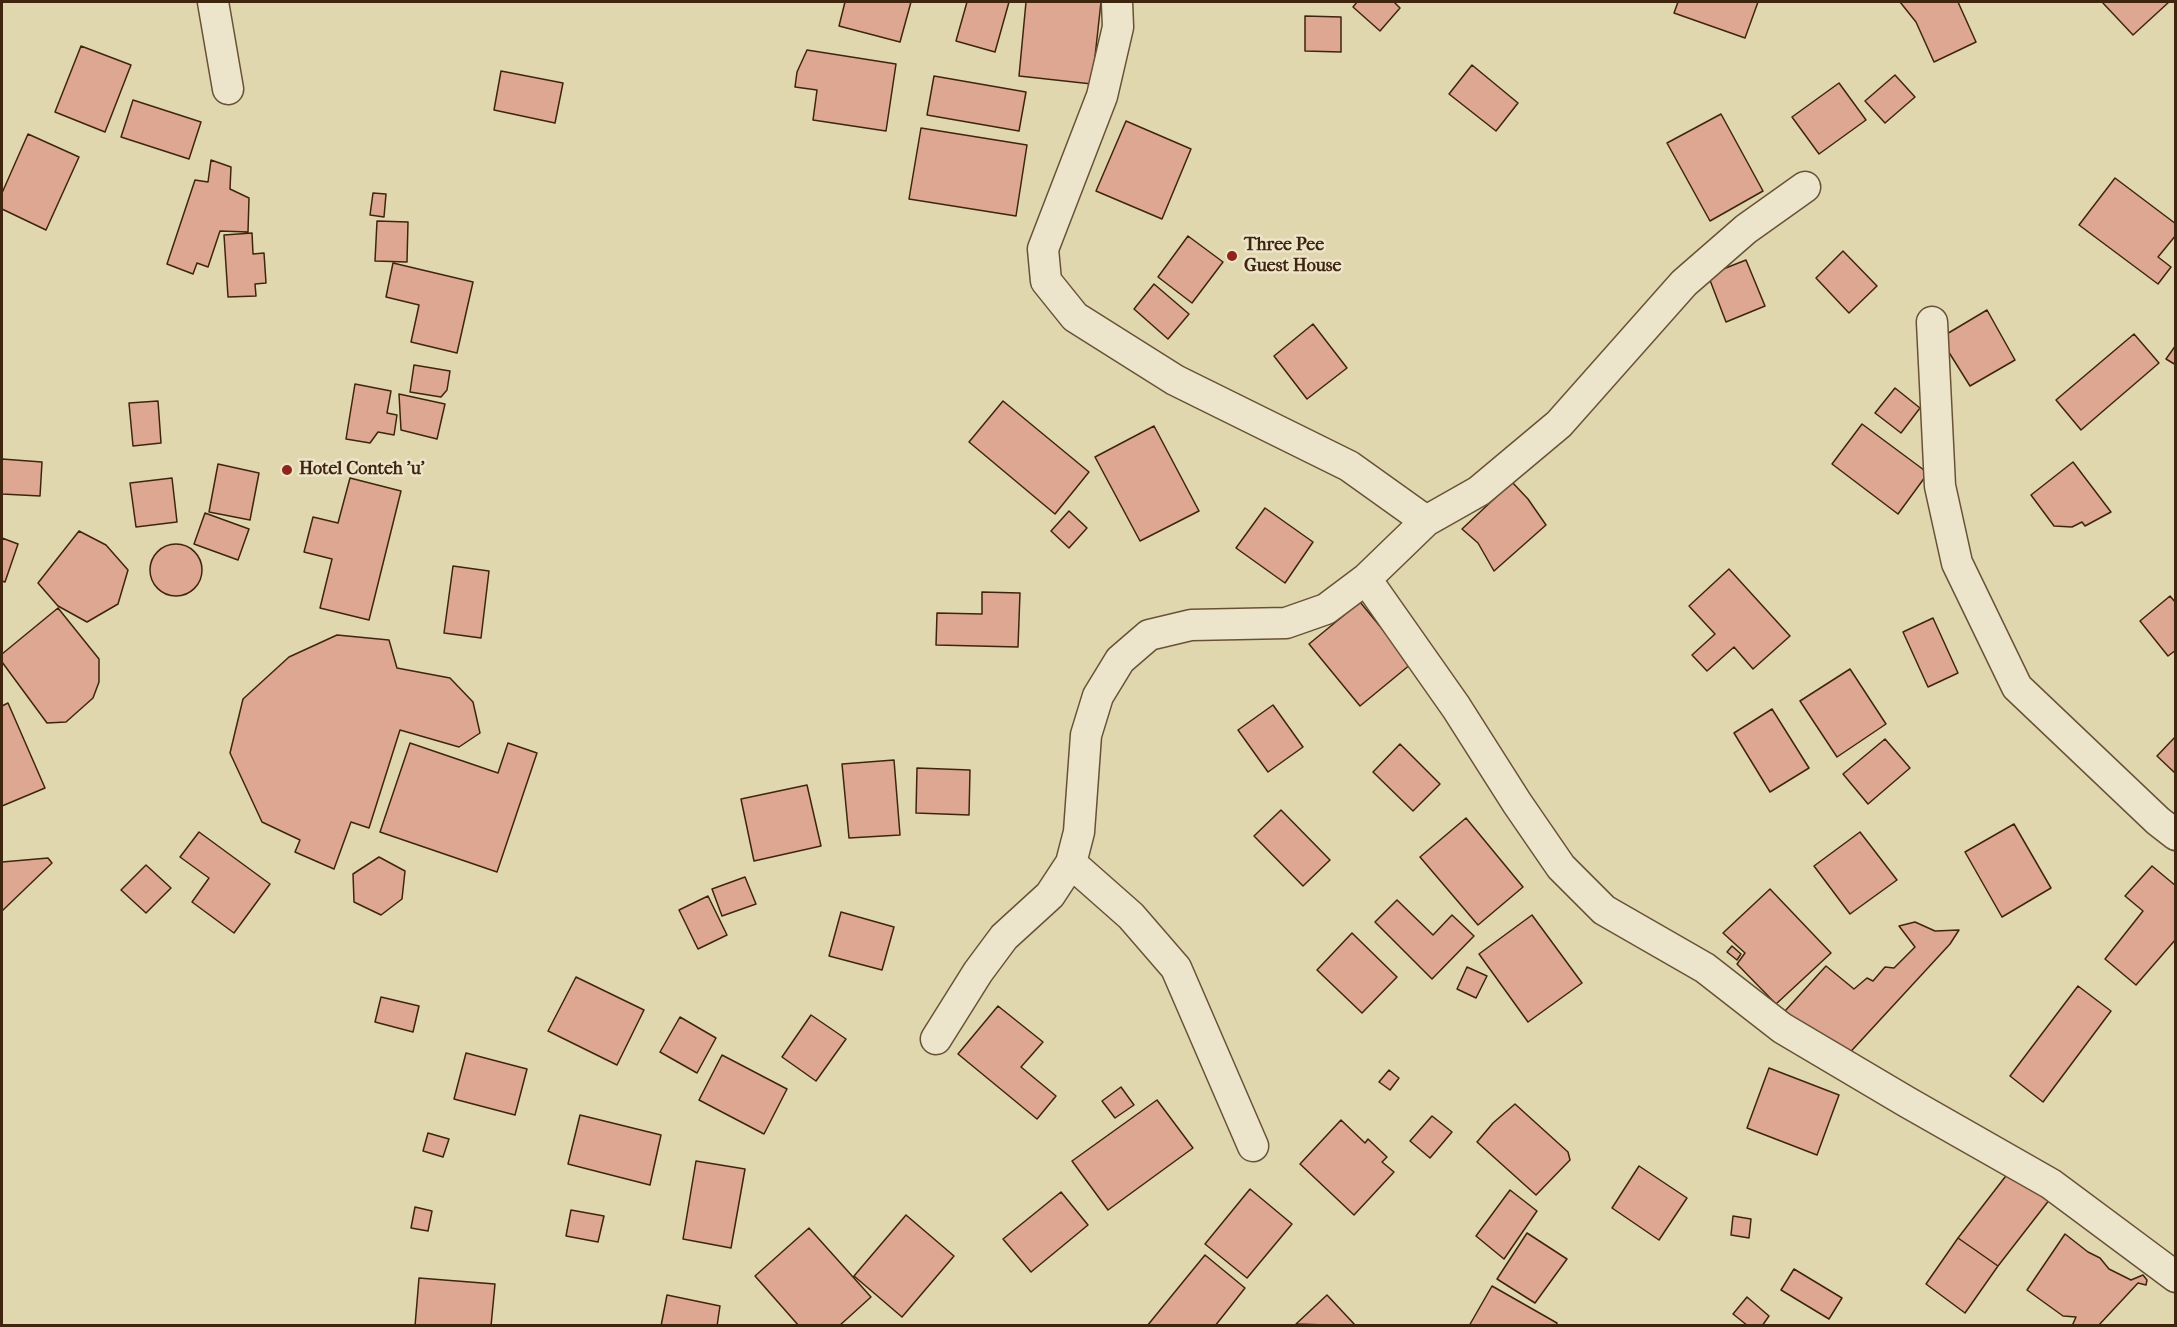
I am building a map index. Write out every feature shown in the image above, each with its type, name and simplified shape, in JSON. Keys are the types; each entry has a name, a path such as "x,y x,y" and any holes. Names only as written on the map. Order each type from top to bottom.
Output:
{"street":[{"path":"213,2 228,89"},
{"path":"1117,2 1118,27 1102,96 1042,249 1046,281 1075,317 1175,380 1349,466 1426,521"},
{"path":"936,1039 978,972 1004,937 1050,895 1071,862 1079,832 1086,735 1098,696 1120,660 1149,635 1180,627 1286,623 1326,609 1366,579 1426,521 1479,491 1560,424 1684,283 1746,229 1804,187"},
{"path":"1932,321 1940,486 1957,563 2017,687 2175,835"},
{"path":"1366,579 1456,707 1561,867 1604,910 1705,968 1782,1028 1906,1102 2051,1184 2175,1277"},
{"path":"1071,862 1131,916 1176,968 1253,1146"}],"building":[{"path":"845,2 911,2 900,42 839,26"},
{"path":"967,2 1009,2 995,52 956,41"},
{"path":"1026,2 1101,2 1092,84 1019,76"},
{"path":"1357,2 1394,2 1400,8 1380,31 1353,7"},
{"path":"1678,2 1758,2 1745,38 1674,13"},
{"path":"1900,2 1958,2 1976,42 1934,62 1916,22"},
{"path":"2102,2 2169,2 2133,35"},
{"path":"1305,16 1341,17 1341,52 1305,51"},
{"path":"81,46 131,65 105,132 55,112"},
{"path":"807,50 896,64 886,131 813,120 817,90 795,87 797,72"},
{"path":"1472,65 1518,103 1496,131 1449,94"},
{"path":"501,71 563,83 555,123 494,110"},
{"path":"1895,75 1915,97 1885,123 1865,101"},
{"path":"934,76 1026,92 1019,131 927,115"},
{"path":"1839,83 1866,120 1819,154 1792,117"},
{"path":"133,100 201,122 189,159 121,137"},
{"path":"1721,114 1763,191 1710,221 1667,143"},
{"path":"1126,121 1191,149 1162,219 1096,191"},
{"path":"921,128 1027,145 1016,216 909,199"},
{"path":"28,134 79,157 46,230 2,209 2,193"},
{"path":"211,160 231,167 230,189 249,198 248,232 220,231 208,267 197,263 193,274 167,264 195,180 208,182"},
{"path":"2115,178 2176,224 2176,235 2158,257 2171,267 2158,284 2079,225"},
{"path":"373,193 386,194 384,217 370,215"},
{"path":"377,221 408,222 407,262 375,261"},
{"path":"252,233 253,254 264,253 266,283 255,284 256,296 228,297 224,235"},
{"path":"1188,236 1223,262 1192,303 1158,277"},
{"path":"1843,251 1877,286 1849,313 1816,278"},
{"path":"1746,260 1765,306 1726,322 1708,275"},
{"path":"393,263 473,282 457,353 411,342 419,305 386,297"},
{"path":"1154,284 1189,314 1168,339 1134,309"},
{"path":"1987,310 2015,360 1970,386 1940,338"},
{"path":"1313,324 1347,368 1307,399 1274,356"},
{"path":"2134,334 2159,363 2081,430 2056,400"},
{"path":"2176,345 2176,365 2166,359"},
{"path":"414,365 450,371 447,390 441,397 410,392"},
{"path":"355,384 391,391 387,413 397,415 394,435 378,432 370,443 346,439"},
{"path":"1895,388 1920,408 1901,433 1875,413"},
{"path":"399,394 445,404 437,439 401,430"},
{"path":"158,401 161,443 133,446 129,403"},
{"path":"1003,401 1089,472 1055,514 969,442"},
{"path":"1862,424 1928,473 1898,514 1832,464"},
{"path":"1154,426 1199,511 1140,541 1095,457"},
{"path":"2,459 42,462 40,496 2,494"},
{"path":"2073,462 2111,512 2085,526 2082,522 2072,527 2054,526 2031,495"},
{"path":"218,464 259,473 250,520 209,512"},
{"path":"172,478 177,522 136,527 130,483"},
{"path":"350,478 401,491 369,620 320,608 332,559 304,552 313,517 338,523"},
{"path":"1512,482 1528,499 1546,525 1494,571 1478,543 1462,529"},
{"path":"1265,508 1313,542 1285,583 1236,548"},
{"path":"1069,511 1087,528 1069,548 1051,531"},
{"path":"205,513 249,529 238,560 194,544"},
{"path":"79,531 106,545 128,570 118,604 87,622 58,606 38,583"},
{"path":"2,538 18,544 5,582 2,581"},
{"path":"176,544 190,548 198,556 202,570 198,584 190,592 176,596 162,592 154,584 150,570 154,556 162,548"},
{"path":"453,566 489,571 481,638 444,633"},
{"path":"1729,569 1790,636 1753,669 1734,647 1707,671 1692,655 1715,634 1689,606"},
{"path":"982,592 1020,593 1018,647 936,645 937,613 982,614"},
{"path":"2170,596 2176,603 2176,650 2168,656 2140,621"},
{"path":"1360,602 1411,664 1360,706 1309,644"},
{"path":"58,608 99,659 99,682 93,698 66,722 47,723 2,662 2,654"},
{"path":"1933,618 1958,673 1928,687 1903,632"},
{"path":"337,635 389,640 397,668 450,678 473,702 480,733 459,747 400,730 369,828 351,822 334,869 295,852 300,840 262,822 230,753 243,699 289,657"},
{"path":"1850,669 1886,724 1837,757 1800,701"},
{"path":"8,703 45,788 2,806 2,706"},
{"path":"1273,705 1303,747 1268,772 1238,730"},
{"path":"1772,709 1809,768 1770,792 1734,733"},
{"path":"2176,736 2176,774 2157,756"},
{"path":"1885,739 1910,768 1868,804 1843,774"},
{"path":"410,743 498,773 508,743 537,753 497,872 380,832"},
{"path":"1400,744 1440,784 1413,811 1373,772"},
{"path":"894,760 900,835 849,838 842,764"},
{"path":"917,768 970,770 969,815 916,813"},
{"path":"807,785 821,846 754,861 741,799"},
{"path":"1281,810 1330,860 1303,886 1254,836"},
{"path":"1466,818 1523,887 1478,925 1420,857"},
{"path":"2014,824 2051,888 2002,917 1965,852"},
{"path":"199,832 270,884 234,933 192,902 209,878 180,857"},
{"path":"1860,832 1897,880 1850,914 1814,866"},
{"path":"379,857 405,871 402,899 381,915 354,902 353,874"},
{"path":"48,858 52,863 2,911 2,862"},
{"path":"146,865 171,888 146,913 121,890"},
{"path":"2152,866 2176,886 2176,939 2136,985 2105,959 2143,911 2125,896"},
{"path":"745,877 756,904 722,916 712,889"},
{"path":"1770,889 1831,953 1776,1004 1737,964 1745,953 1723,933"},
{"path":"708,896 727,935 698,949 679,910"},
{"path":"1397,900 1433,935 1452,915 1474,936 1432,979 1375,922"},
{"path":"841,912 894,927 882,970 829,956"},
{"path":"1532,915 1582,983 1528,1022 1479,954"},
{"path":"1915,922 1935,931 1959,930 1950,944 1843,1060 1785,1011 1826,966 1854,989 1867,978 1873,981 1885,967 1894,968 1915,947 1899,926"},
{"path":"1352,933 1397,977 1362,1013 1317,970"},
{"path":"1732,946 1741,954 1737,960 1727,952"},
{"path":"1467,967 1487,976 1476,998 1457,989"},
{"path":"576,977 644,1010 617,1065 548,1031"},
{"path":"2078,986 2111,1011 2043,1102 2010,1076"},
{"path":"381,997 419,1006 413,1032 375,1022"},
{"path":"998,1006 1043,1042 1021,1067 1056,1096 1037,1119 958,1054"},
{"path":"811,1015 846,1039 816,1081 782,1057"},
{"path":"680,1017 716,1038 697,1073 660,1052"},
{"path":"466,1053 527,1069 515,1115 454,1099"},
{"path":"722,1055 787,1089 764,1134 699,1100"},
{"path":"1769,1068 1839,1095 1817,1155 1747,1128"},
{"path":"1389,1070 1399,1078 1390,1090 1379,1082"},
{"path":"1121,1087 1134,1105 1115,1118 1102,1101"},
{"path":"1157,1100 1193,1148 1108,1210 1072,1161"},
{"path":"1515,1104 1568,1152 1570,1160 1536,1195 1477,1142 1493,1123"},
{"path":"580,1115 661,1135 650,1185 568,1164"},
{"path":"1432,1116 1452,1132 1430,1158 1410,1141"},
{"path":"1341,1120 1365,1143 1368,1139 1387,1157 1382,1162 1394,1172 1354,1215 1300,1164"},
{"path":"428,1133 449,1139 443,1157 423,1151"},
{"path":"696,1161 745,1169 731,1248 683,1239"},
{"path":"1639,1166 1687,1198 1659,1240 1612,1208"},
{"path":"2012,1168 2050,1199 1998,1266 1958,1238"},
{"path":"1250,1189 1292,1224 1247,1278 1205,1244"},
{"path":"1510,1190 1537,1211 1504,1259 1476,1236"},
{"path":"1061,1192 1088,1225 1031,1272 1003,1239"},
{"path":"415,1207 432,1211 428,1231 411,1228"},
{"path":"571,1210 604,1216 598,1242 566,1236"},
{"path":"906,1215 954,1256 902,1317 854,1276"},
{"path":"1733,1216 1751,1219 1749,1238 1731,1235"},
{"path":"809,1228 871,1297 839,1326 799,1326 755,1276"},
{"path":"1527,1233 1567,1259 1535,1303 1497,1279"},
{"path":"2065,1234 2088,1252 2100,1258 2109,1269 2131,1280 2143,1275 2147,1280 2146,1285 2138,1283 2098,1326 2072,1326 2076,1317 2063,1316 2027,1290"},
{"path":"1958,1238 1998,1266 1965,1313 1926,1284"},
{"path":"1205,1255 1245,1288 1215,1326 1147,1326"},
{"path":"1794,1269 1842,1298 1829,1319 1781,1290"},
{"path":"419,1278 495,1284 491,1326 415,1326"},
{"path":"1492,1286 1557,1323 1556,1326 1469,1326"},
{"path":"667,1295 720,1306 717,1326 661,1326"},
{"path":"1327,1295 1356,1326 1296,1324"},
{"path":"1747,1297 1769,1316 1762,1326 1748,1326 1733,1314"}],"place":[{"name":"Three Pee Guest House","path":"1232,256"},
{"name":"Hotel Conteh 'u'","path":"287,470"}]}
